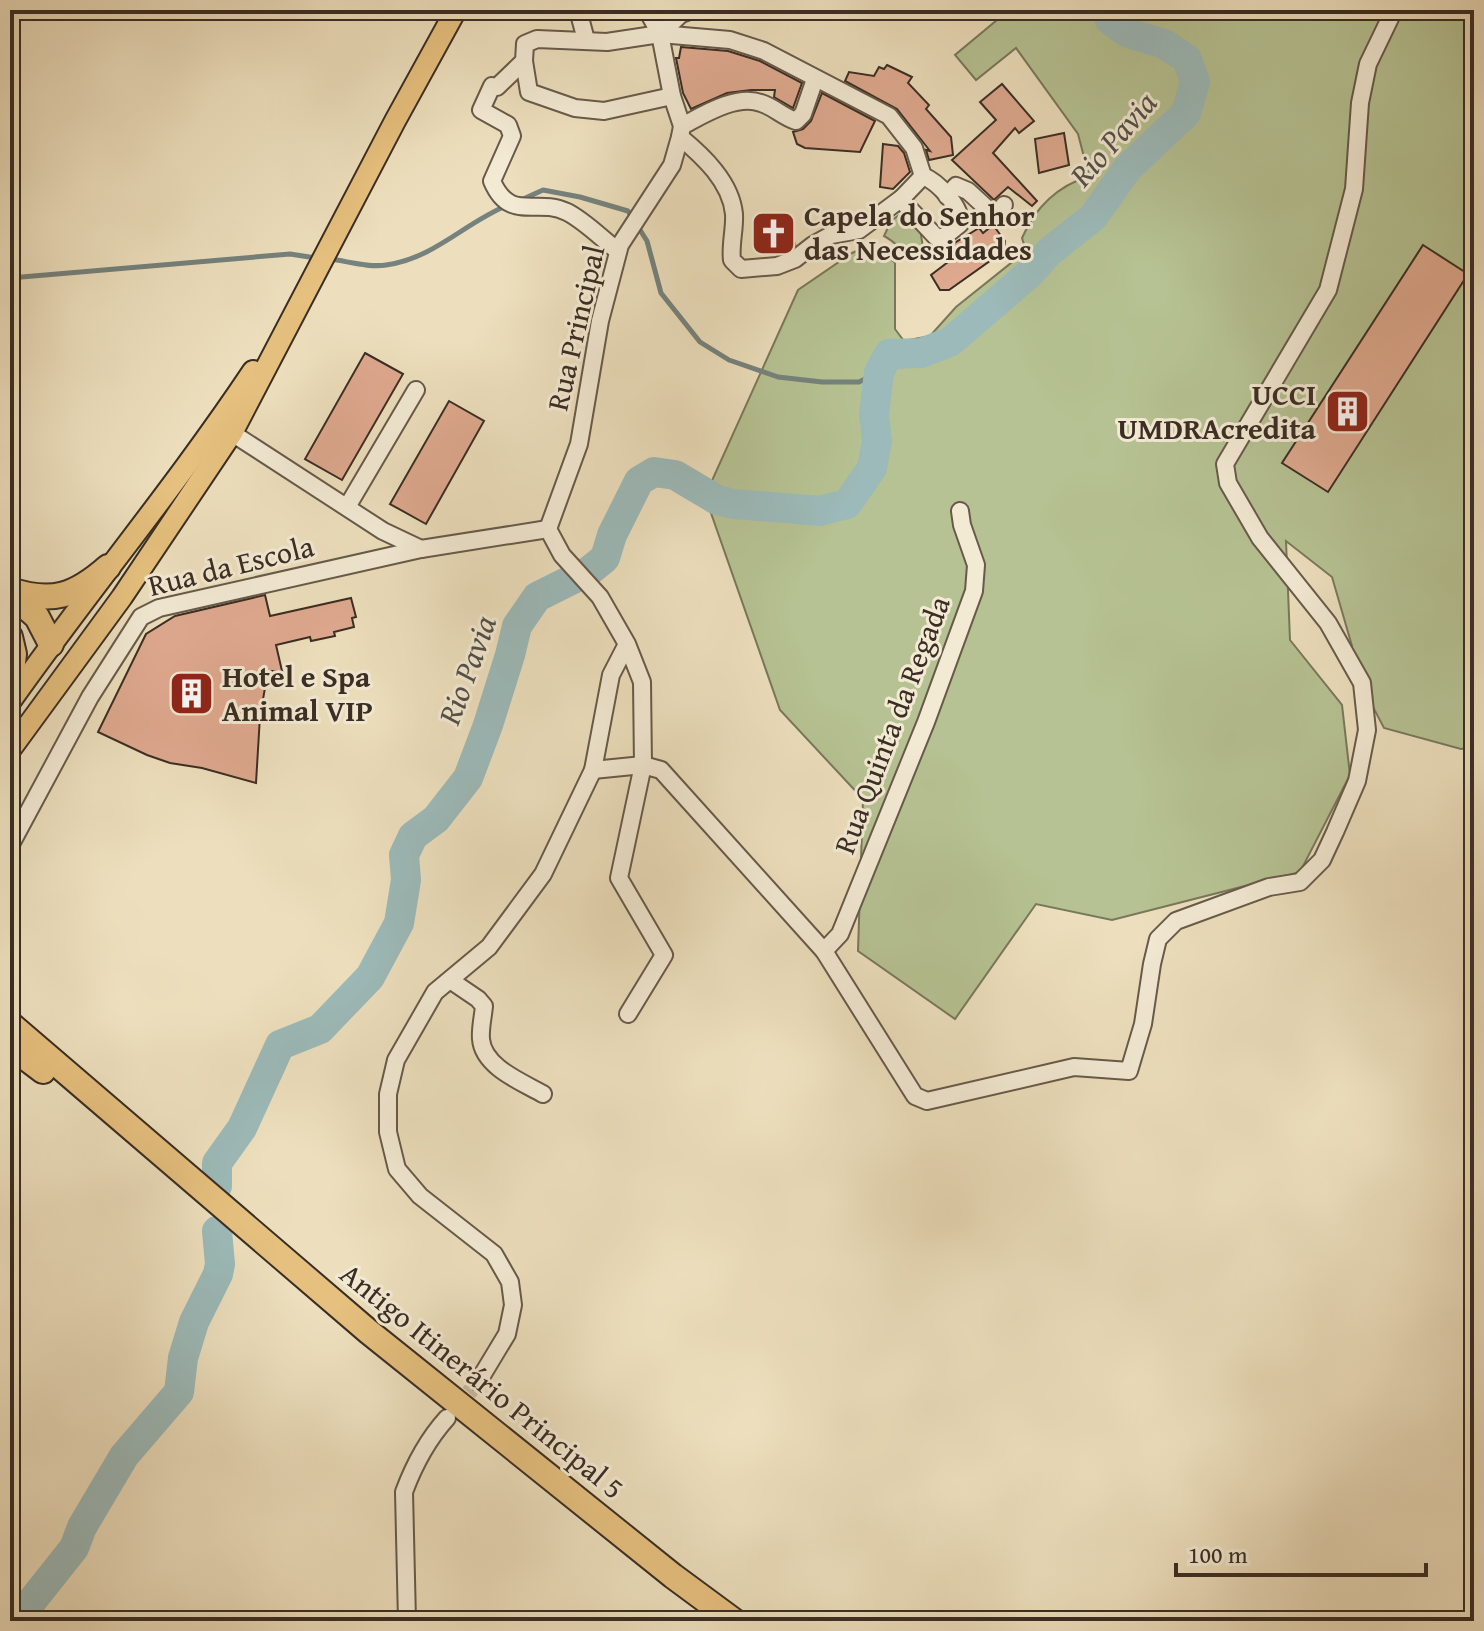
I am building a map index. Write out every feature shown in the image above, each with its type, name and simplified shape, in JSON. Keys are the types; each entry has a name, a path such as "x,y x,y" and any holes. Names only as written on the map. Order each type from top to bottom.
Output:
{"highway":[{"path":"10,591 48,597 70,594 108,567"},
{"path":"10,591 37,617 51,644"},
{"path":"10,619 31,635 51,644"},
{"path":"10,637 14,654 10,689"},
{"name":"Antigo Itinerário Principal 5","path":"10,1024 369,1332 673,1576 734,1621"},
{"name":"Antigo Itinerário Principal 5","path":"10,1046 195,1185"}],"main road":[{"path":"10,750 100,626 232,433 456,10"},
{"path":"10,702 108,567 205,442 297,309"},
{"path":"51,644 71,644 100,626"},
{"path":"10,731 50,669 51,644"}],"street":[{"path":"578,10 586,40"},
{"path":"647,10 660,34 681,131 726,188 734,214 732,260 741,269 777,266 795,259 831,235 859,230 902,198 923,176"},
{"path":"660,34 681,14 692,10"},
{"path":"593,770 643,765 661,770 824,951 915,1096 927,1101 1074,1067 1129,1071 1143,1024 1158,939 1176,921 1269,887 1300,882 1322,860 1357,781 1367,730 1362,683 1328,623 1260,538 1228,483 1225,464 1328,290 1354,189 1360,103 1368,64 1394,10"},
{"path":"672,96 604,111 575,108 529,92 524,61 525,44 537,39 607,42 660,34 730,40 764,51 889,116 914,148 923,176 947,196 961,220 941,238 934,235 902,198"},
{"path":"524,61 497,87 492,86 481,110 508,125 512,136 492,181 500,198 520,208 551,208 568,213 618,251"},
{"path":"681,131 711,111 739,102 758,102 796,121 803,114 815,79"},
{"name":"Rua Principal","path":"548,529 579,444 600,321 618,251 672,165 681,131"},
{"path":"947,196 952,186 958,186 993,214 1004,205"},
{"path":"255,368 251,387 231,421 229,428 232,433 383,531 421,549"},
{"path":"347,507 416,390"},
{"path":"253,395 249,423 251,434 262,454"},
{"path":"205,442 216,435 232,433"},
{"path":"213,463 232,449 262,454"},
{"name":"Rua Quinta da Regada","path":"824,951 840,934 926,722 970,601 976,565 960,511"},
{"path":"548,529 562,555 600,597 627,644 642,682 643,765 619,878 664,955 628,1014"},
{"name":"Rua da Escola","path":"10,846 90,697 141,617 159,608 421,549 548,529"},
{"path":"478,1382 507,1334 513,1305 510,1282 494,1254 420,1196 397,1169 388,1132 388,1094 396,1060 435,992 489,947 543,874 593,770 611,675 627,644"},
{"path":"450,980 484,1006 481,1040 486,1054 506,1074 543,1094"},
{"path":"407,1621 404,1492 434,1432 447,1418"}],"green space":[{"path":"1009,10 1474,10 1474,747 1461,749 1384,728 1352,667 1352,646 1332,577 1286,541 1290,640 1342,705 1350,775 1300,872 1112,920 1036,904 955,1019 858,951 863,799 780,710 705,496 798,290 852,253 868,246 884,252 895,263 895,329 904,341 930,336 956,307 1026,251 1022,238 1041,208 1067,186 1089,176 1078,134 1016,48 976,80 955,55"},
{"path":"899,215 920,228 923,248 919,258 909,255 884,236 891,221"}],"building":[{"path":"681,47 728,51 760,61 802,83 793,108 774,97 775,90 751,90 727,93 691,109 683,93 676,58 679,58"},
{"path":"887,65 912,77 908,83 929,105 926,109 951,137 953,155 929,160 926,150 930,151 897,109 845,81 849,72 874,76 879,67 884,69"},
{"path":"1002,84 1034,121 1019,133 1015,128 993,153 1037,201 1032,206 1008,187 994,200 952,160 996,120 980,102"},
{"path":"822,93 875,121 860,152 805,148 797,144 793,132 803,129 811,121"},
{"path":"1064,133 1069,165 1039,173 1035,139"},
{"path":"883,144 898,146 904,153 910,172 893,189 880,187"},
{"name":"Capela do Senhor das Necessidades","path":"788,215 795,245 765,254 763,244 757,245 753,222"},
{"path":"993,225 1005,241 1004,251 949,290 940,290 931,275 948,262 940,249 979,228 983,233"},
{"name":"UCCI UMDRAcredita","path":"1423,245 1468,274 1328,492 1282,463"},
{"path":"365,353 403,374 342,480 305,459"},
{"path":"449,401 484,421 426,524 390,504"},
{"name":"Hotel e Spa Animal VIP","path":"265,595 270,616 351,598 356,617 352,618 354,627 334,632 335,636 311,641 310,637 276,645 282,671 268,671 260,716 256,783 170,763 98,732 146,634 175,616"}],"waterway":[{"name":"Rio Pavia","path":"217,1186 217,1163 242,1128 280,1045 320,1029 370,977 399,923 406,880 404,855 413,836 436,819 468,778 488,725 517,626 537,597 589,571 605,558 612,535 639,481 654,472 675,475 717,500 734,504 820,511 847,504 872,468 877,441 874,415 879,372 889,354 921,353 950,342 1030,273 1049,252 1093,217 1128,168 1186,113 1195,82 1187,59 1164,44 1128,33 1110,20 1108,10"},
{"path":"521,200 543,190 628,211 647,241 661,293 700,342 729,360 778,377 822,382 859,382 879,372"},
{"path":"330,259 372,266 404,261 435,248 508,205"},
{"path":"10,278 290,254 316,258"},
{"path":"16,1621 74,1548 82,1527 124,1456 179,1392 183,1358 194,1322 218,1274 217,1231"}],"tunnel":[{"path":"453,1411 478,1382"}],"place":[{"name":"Capela do Senhor das Necessidades","path":"773,233"},
{"name":"UCCI UMDRAcredita","path":"1347,412"},
{"name":"Hotel e Spa Animal VIP","path":"191,694"}]}
